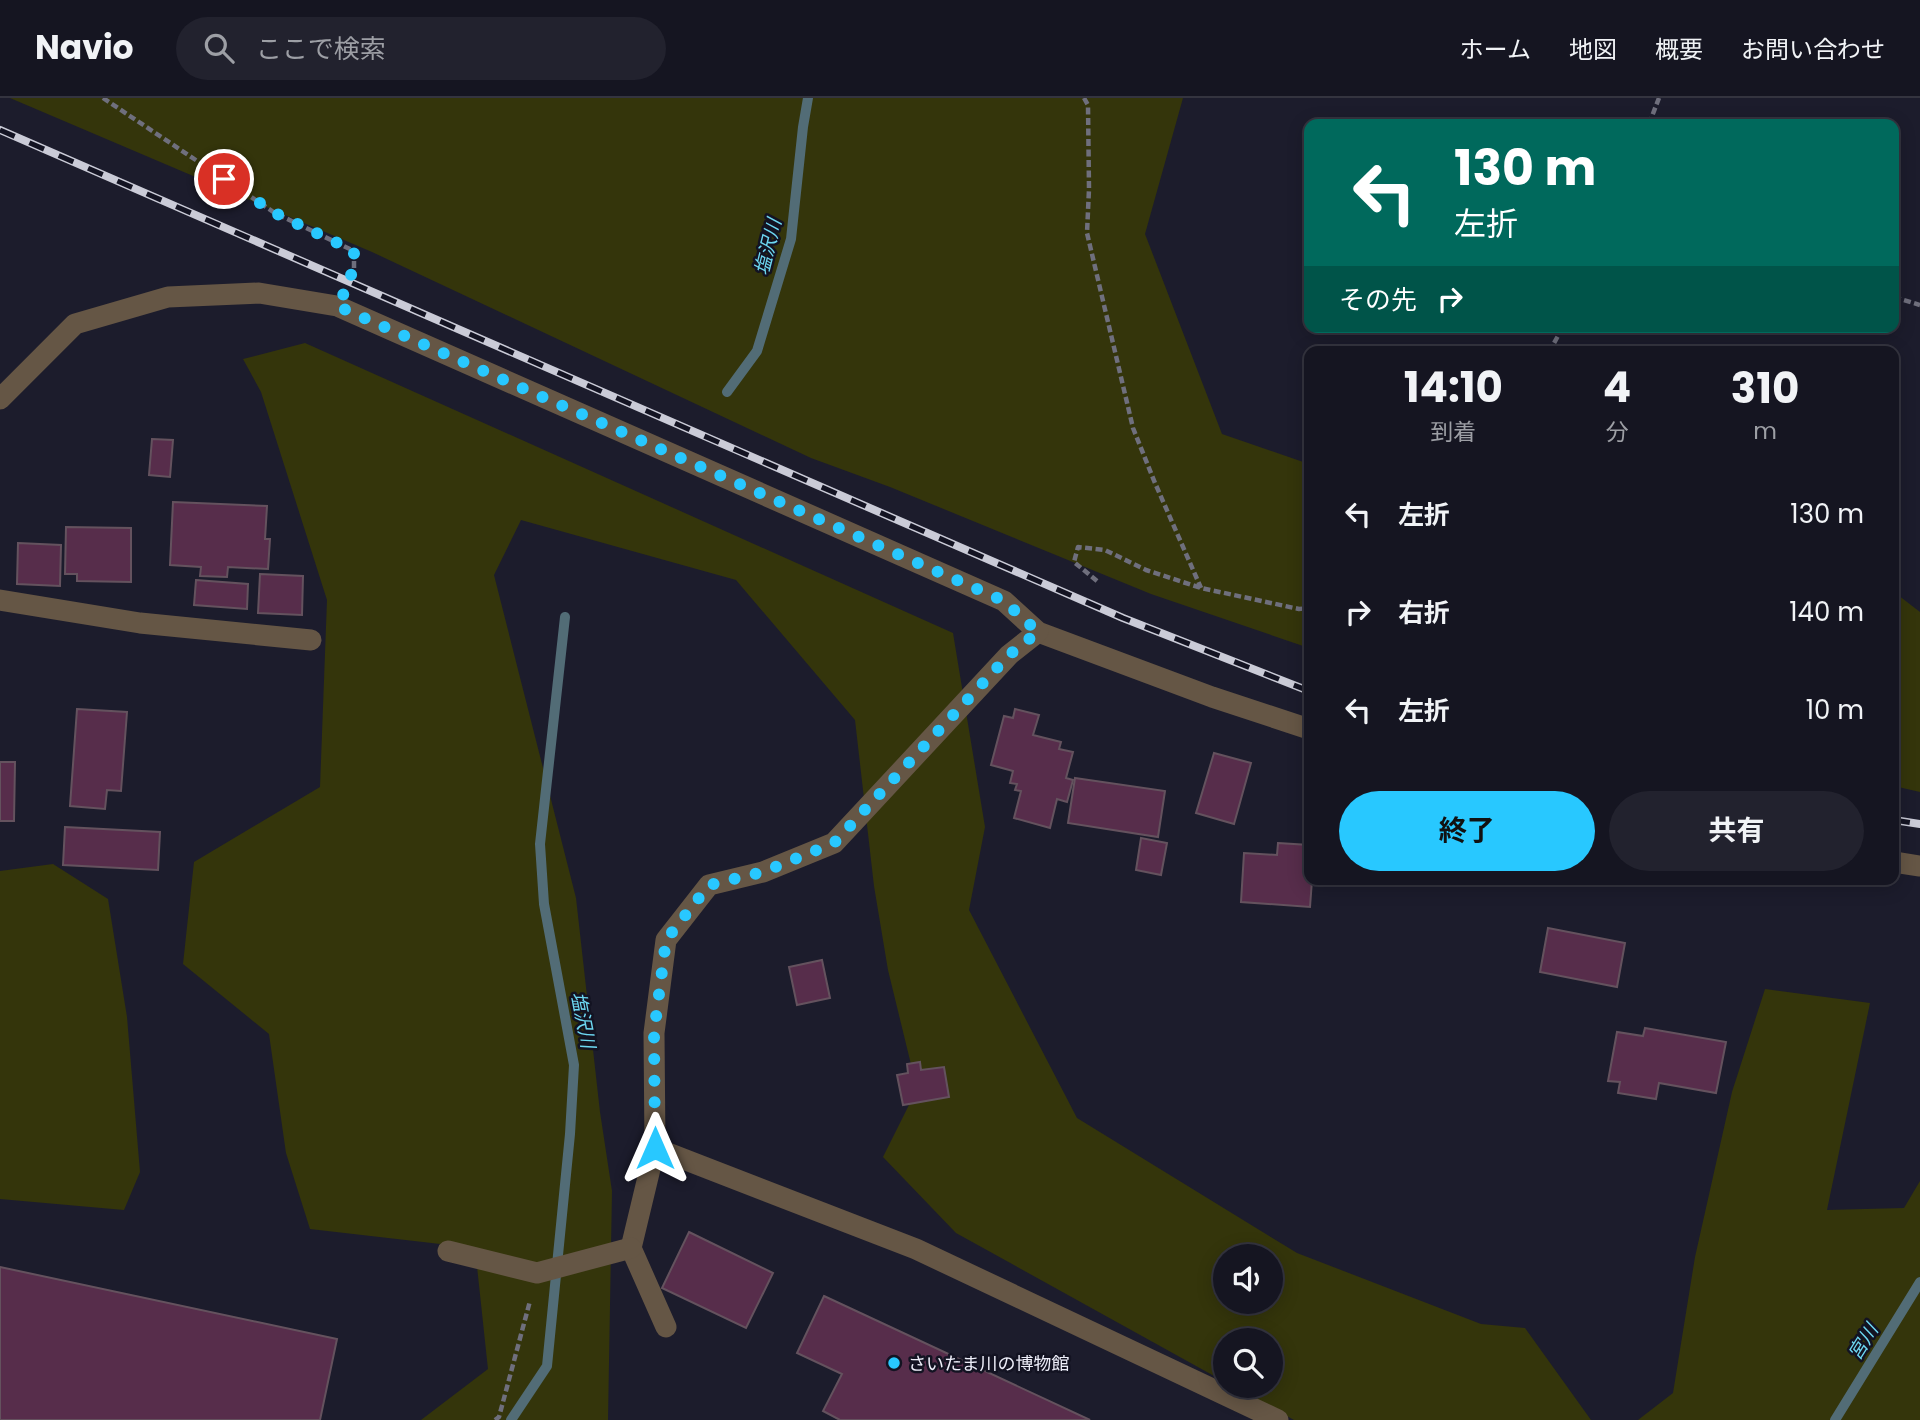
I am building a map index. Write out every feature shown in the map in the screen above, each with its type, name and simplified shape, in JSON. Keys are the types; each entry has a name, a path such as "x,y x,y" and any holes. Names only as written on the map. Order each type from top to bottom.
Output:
{"street":[{"path":"0,399 75,324 168,297 259,293 337,306 1004,601 1038,632 1212,697 1304,727"},
{"path":"0,600 139,623 311,640"},
{"path":"666,1327 631,1248 655,1148 654,1033 666,940 709,885 763,872 834,843 1009,655 1038,632"},
{"path":"1899,863 1920,866"},
{"path":"655,1148 916,1250 1278,1420"},
{"path":"448,1251 537,1273 631,1248"}],"path":[{"path":"103,98 275,213 354,251 354,269 350,283 337,306"},
{"path":"1084,98 1088,105 1087,233 1133,428 1154,483 1201,587"},
{"path":"1651,119 1659,98"},
{"path":"1899,299 1920,305"},
{"path":"1097,581 1074,562 1078,547 1105,550 1146,570 1201,587 1304,608"},
{"path":"495,1420 499,1417 537,1273"}],"shaded area":[{"path":"10,98 1183,98 1145,234 1222,434 1304,462 1304,646 1151,594 890,487 811,458 372,252"},
{"path":"305,343 953,633 985,827 969,910 1077,1118 1282,1244 1213,1244 1213,1314 1283,1314 1283,1244 1297,1253 1481,1324 1525,1328 1591,1420 1294,1420 1255,1398 1283,1398 1283,1328 1213,1328 1213,1375 956,1233 883,1157 917,1089 888,970 874,886 855,720 736,580 521,520 494,575 576,898 600,1112 612,1191 608,1420 421,1420 488,1369 475,1248 310,1229 286,1153 269,1034 183,964 194,862 320,787 327,600 261,392 243,359"},
{"path":"1899,596 1920,612 1920,792 1899,787"},
{"path":"53,864 108,899 127,1017 140,1172 124,1210 0,1199 0,871"},
{"path":"1765,989 1870,1003 1827,1210 1904,1208 1920,1181 1920,1420 1638,1420 1673,1393 1695,1257 1732,1092"}],"building":[{"path":"152,439 173,440 170,477 149,475"},
{"path":"173,502 267,506 265,539 270,539 268,569 228,567 227,577 200,576 201,567 170,565"},
{"path":"66,527 131,528 131,582 77,581 77,574 65,574"},
{"path":"18,543 61,545 60,586 17,584"},
{"path":"260,574 303,576 302,615 258,613"},
{"path":"196,580 248,584 247,609 194,605"},
{"path":"77,709 127,712 121,791 107,790 105,809 70,806"},
{"path":"1015,709 1039,715 1033,735 1061,742 1059,749 1073,752 1066,778 1073,780 1067,802 1057,799 1050,828 1014,818 1021,791 1015,790 1017,784 1010,783 1013,771 991,765 1004,716 1013,718"},
{"path":"1214,753 1251,763 1234,824 1196,813"},
{"path":"0,762 15,762 14,821 0,821"},
{"path":"1075,778 1165,791 1158,837 1068,823"},
{"path":"65,827 160,832 158,870 63,865"},
{"path":"1141,838 1167,843 1161,875 1136,870"},
{"path":"1278,843 1304,845 1304,885 1312,885 1310,907 1241,902 1244,853 1277,855"},
{"path":"1548,928 1625,943 1617,987 1540,972"},
{"path":"822,960 830,998 797,1005 789,967"},
{"path":"1645,1028 1726,1042 1716,1093 1659,1083 1656,1099 1618,1093 1620,1082 1608,1081 1617,1032 1643,1036"},
{"path":"920,1062 921,1070 944,1067 949,1097 903,1105 897,1075 908,1073 907,1064"},
{"path":"689,1232 773,1273 746,1328 662,1288"},
{"path":"0,1267 337,1339 320,1420 0,1420"},
{"name":"さいたま川の博物館","path":"824,1296 1090,1420 840,1420 823,1411 842,1374 797,1353"}],"waterway":[{"name":"塩沢川","path":"727,392 757,351 791,239 808,98"},
{"name":"塩沢川","path":"511,1420 547,1366 570,1134 574,1065 544,904 540,844 565,617"},
{"name":"宮川","path":"1835,1420 1920,1282"}],"railway":[{"path":"0,130 1123,618 1304,689"},
{"path":"1899,821 1920,824"}],"place":[{"name":"さいたま川の博物館","path":"894,1363"}],"route":[{"path":"224,179 275,213 354,251 354,269 350,283 337,306 1004,601 1038,632 1009,655 834,843 763,872 709,885 666,940 654,1033 655,1148"}]}
